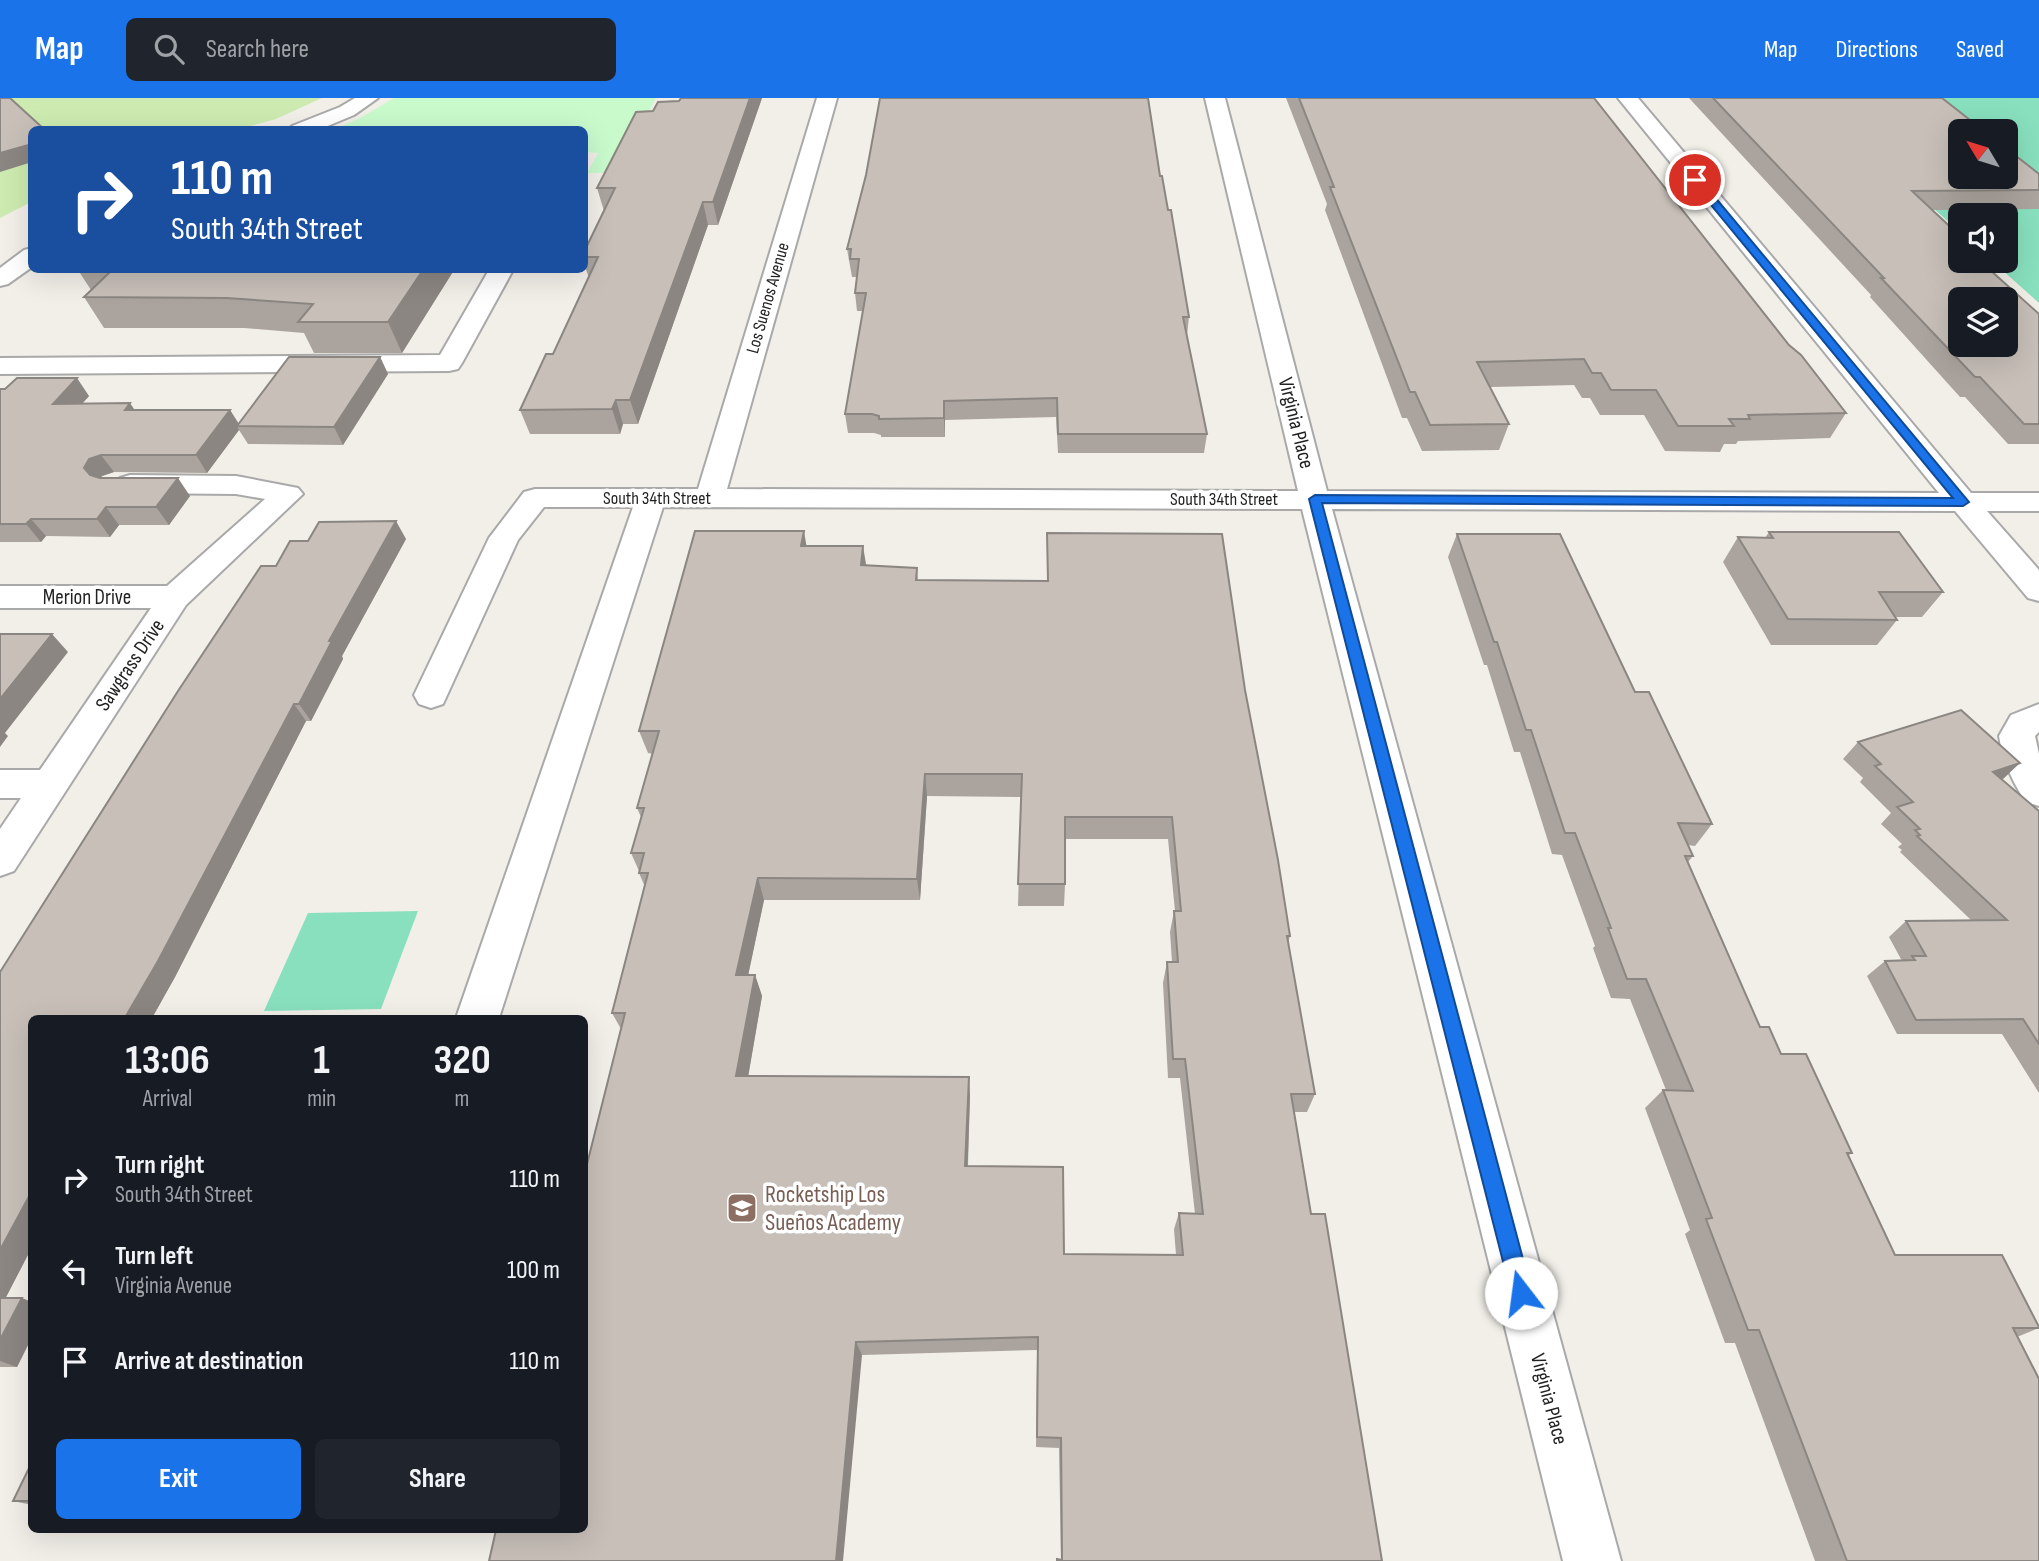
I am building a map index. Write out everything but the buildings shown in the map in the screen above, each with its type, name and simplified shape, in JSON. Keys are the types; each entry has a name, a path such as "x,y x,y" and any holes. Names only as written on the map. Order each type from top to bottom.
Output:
{"street":[{"path":"309,126 347,111 368,98"},
{"name":"Los Suenos Avenue","path":"710,498 827,98"},
{"name":"Virginia Place","path":"1215,98 1315,499 1592,1561"},
{"path":"1628,98 2039,590"},
{"path":"0,279 28,258"},
{"path":"0,366 449,363 499,273"},
{"name":"Sawgrass Drive","path":"0,860 175,597 288,494 236,485 114,484"},
{"name":"South 34th Street","path":"431,695 504,538 535,498 2039,502"},
{"path":"478,1015 651,498"},
{"name":"Merion Drive","path":"0,597 175,597"},
{"path":"2039,718 2024,724 2017,736 2020,755 2029,779 2039,792"},
{"path":"0,784 51,784"}],"green space":[{"path":"0,98 322,98 276,119 251,126 28,126 28,204 0,218"},
{"path":"394,98 656,98 618,173 588,173 598,153 588,152 588,126 341,126"},
{"path":"1809,98 2039,98 2039,303 2005,273 2018,273 2018,203 1948,203 1948,221"},
{"path":"418,911 381,1009 264,1011 308,913"}],"place":[{"name":"Rocketship Los Sueños Academy","path":"742,1208"}],"route":[{"path":"1521,1293 1315,499 1963,502 1695,180"}]}
